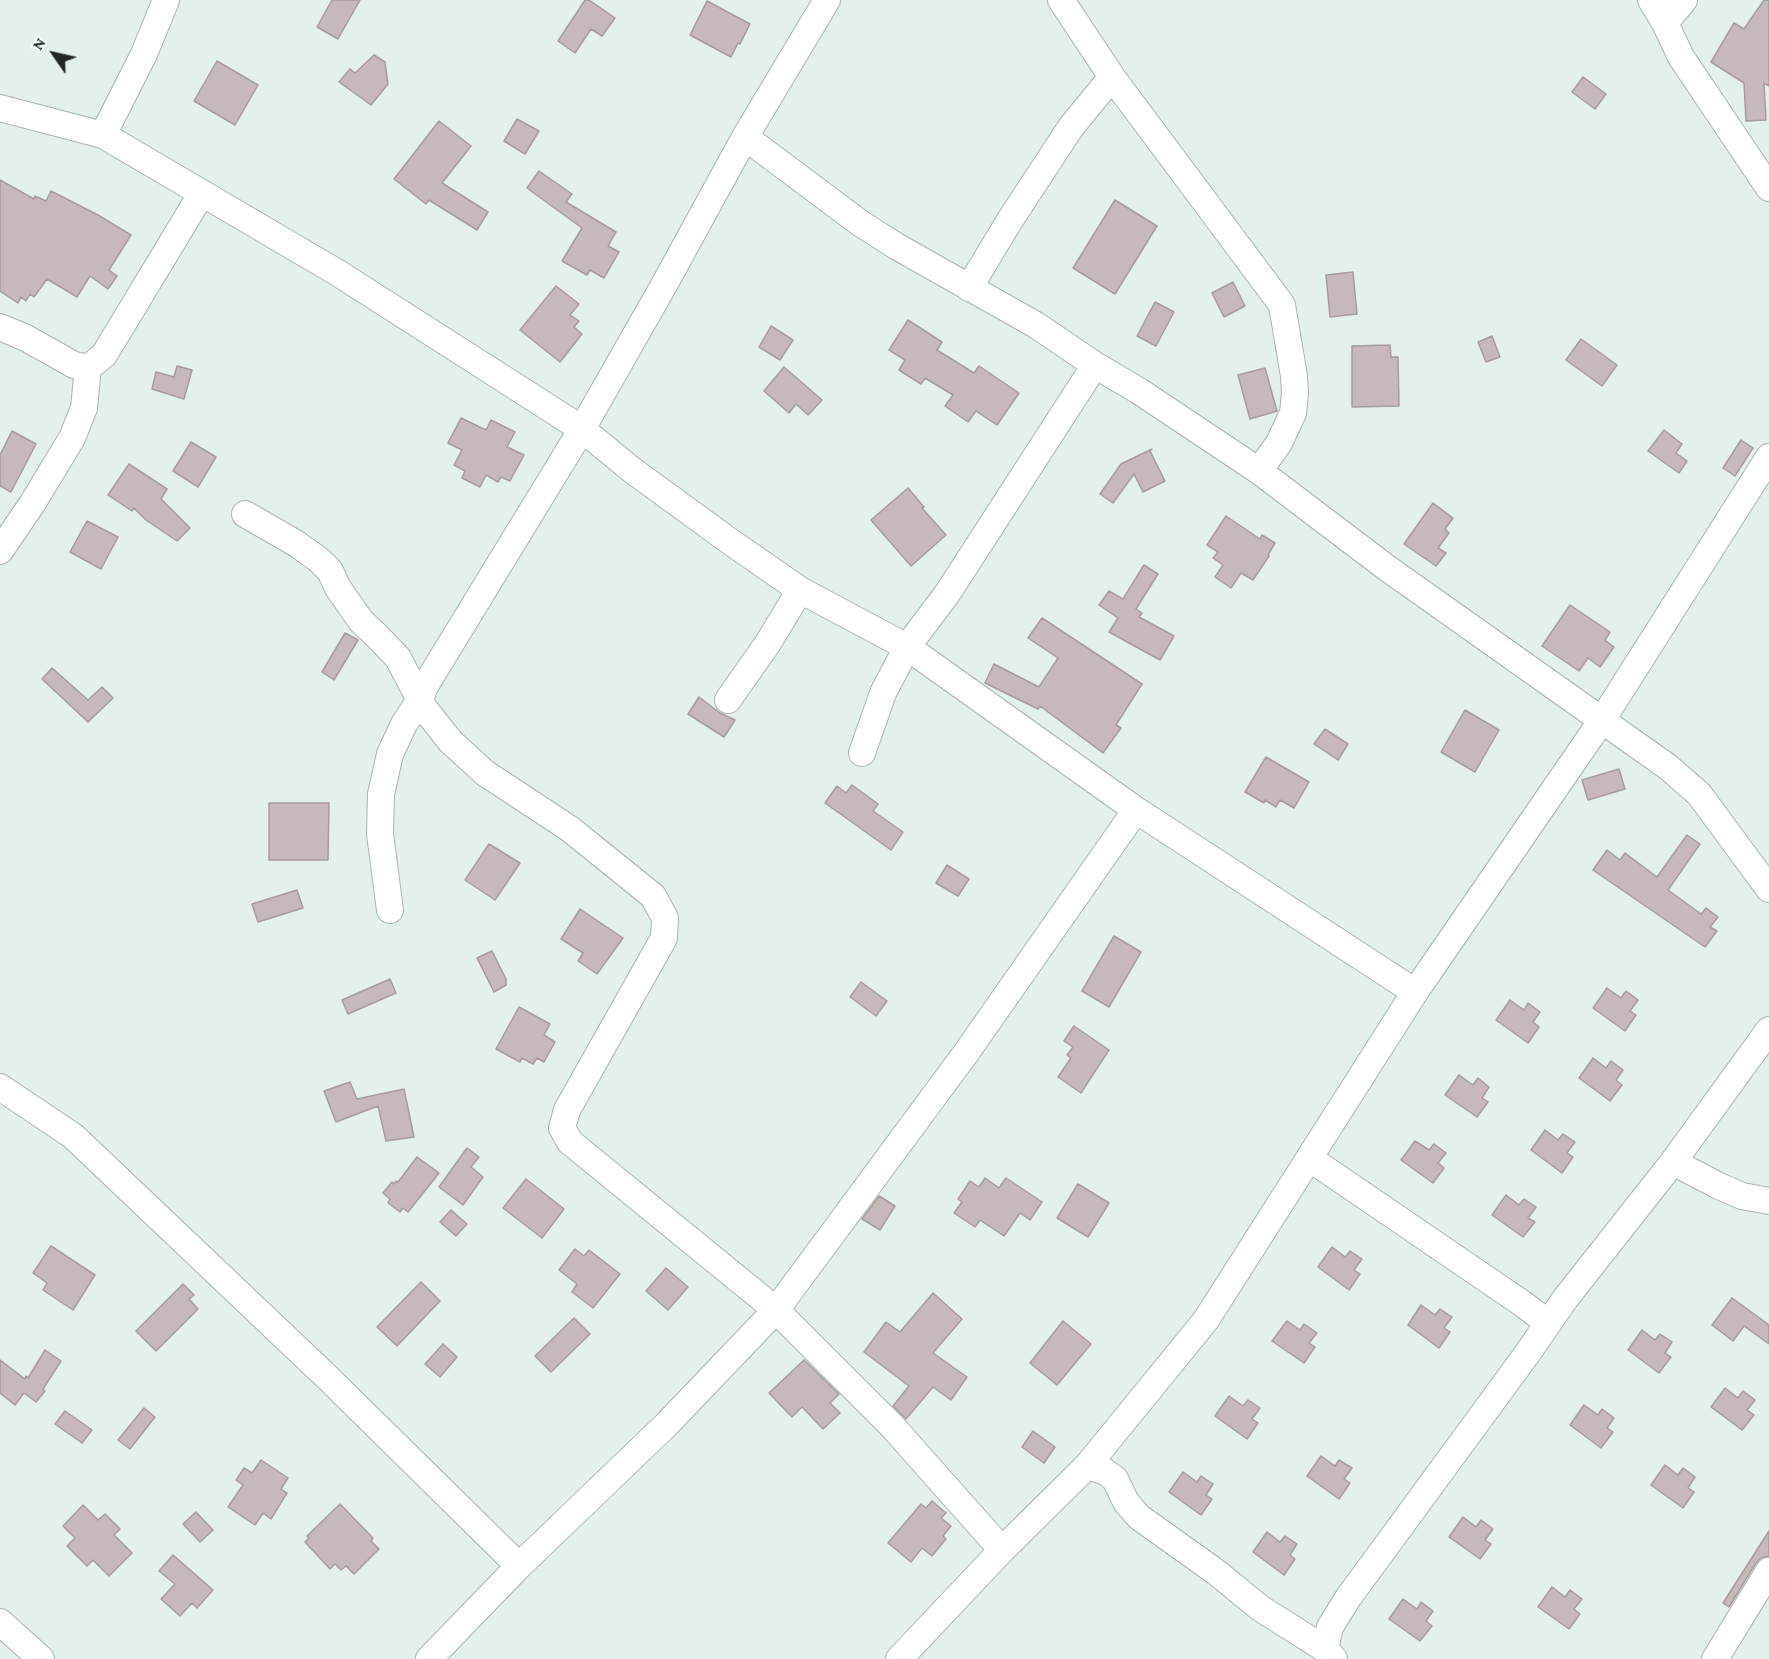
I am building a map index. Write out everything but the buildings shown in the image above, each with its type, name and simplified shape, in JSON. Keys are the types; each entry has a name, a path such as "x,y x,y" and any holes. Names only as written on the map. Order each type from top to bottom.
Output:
{"street":[{"path":"103,135 144,54 166,0"},
{"path":"390,910 380,834 381,794 390,754 404,724 582,429 745,137 827,0"},
{"path":"1061,0 1112,77 1282,305 1294,376 1293,413 1279,443 1259,471"},
{"path":"1651,0 1681,57 1769,188"},
{"path":"1665,23 1684,0"},
{"path":"969,288 1071,127 1112,77"},
{"path":"0,108 103,135 338,273 582,429 661,491 800,590 907,647 1136,810 1415,992"},
{"path":"745,137 860,223 1035,326 1139,391 1259,471 1387,568 1668,767 1699,794 1769,889"},
{"path":"0,551 72,438 84,408 88,368 104,355 202,193"},
{"path":"0,327 26,338 74,365 88,368"},
{"path":"862,753 883,693 907,647 947,594 1095,365"},
{"path":"899,1659 1002,1550 1086,1466 1206,1320 1415,992 1602,720 1769,457"},
{"path":"245,514 297,544 330,571 338,588 361,621 398,658 424,708 451,742 485,773 570,829 653,896 665,918 664,938 567,1110 562,1128 570,1142 776,1310 892,1426 1002,1550"},
{"path":"728,700 768,644 800,590"},
{"path":"429,1659 519,1566 667,1424 776,1310 966,1053 1136,810"},
{"path":"1330,1654 1330,1627 1348,1598 1565,1299 1673,1162 1769,1030"},
{"path":"0,1087 73,1136 319,1370 519,1566"},
{"path":"1309,1158 1548,1323"},
{"path":"1673,1162 1726,1189 1755,1199 1769,1201"},
{"path":"1086,1466 1116,1479 1126,1502 1139,1517 1216,1572 1260,1608 1330,1654"},
{"path":"1715,1659 1769,1571"},
{"path":"0,1622 41,1659"}]}
